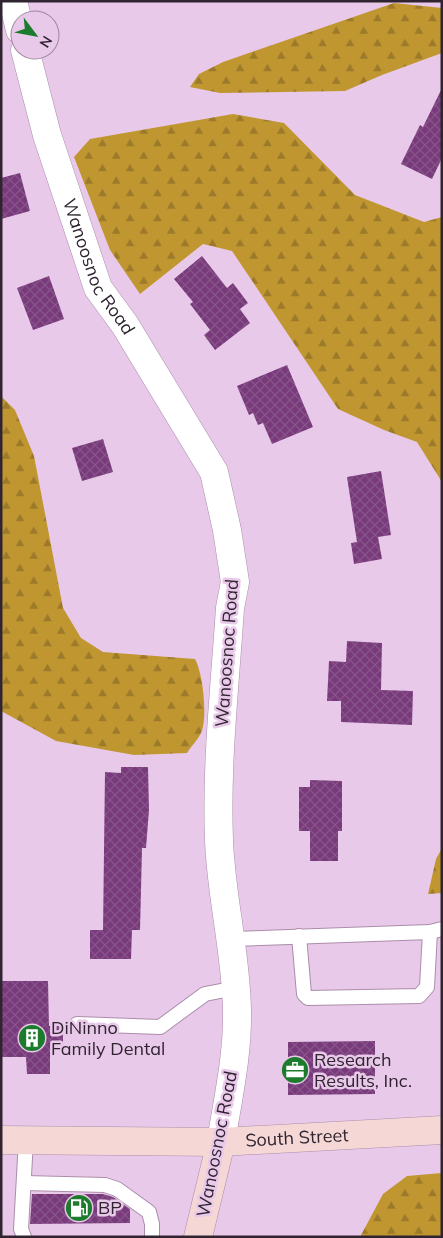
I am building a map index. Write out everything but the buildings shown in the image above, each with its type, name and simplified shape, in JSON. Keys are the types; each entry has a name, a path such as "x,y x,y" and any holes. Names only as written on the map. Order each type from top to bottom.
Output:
{"main road":[{"name":"South Street","path":"14,1140 221,1142 442,1130"},
{"name":"Wanoosnoc Road","path":"198,1237 221,1142"}],"street":[{"path":"1,2 5,1"},
{"name":"Wanoosnoc Road","path":"28,60 47,135 98,288 125,325 214,472 228,530 234,582 230,608 218,786 220,880 232,939 237,1011 232,1074 221,1142"}],"lane":[{"path":"232,939 299,936 436,930 427,987 419,996 308,998 304,994 299,936"},
{"path":"77,1024 160,1026 205,994 236,988"},
{"path":"14,1140 24,1183 21,1229 24,1237"},
{"path":"24,1183 111,1187 149,1212 152,1224 152,1237"}],"green space":[{"path":"394,3 442,8 442,53 345,91 220,93 190,87 199,74 223,62"},
{"path":"233,114 284,123 355,195 424,222 442,217 442,482 417,442 384,430 338,409 232,251 203,244 140,294 110,250 74,157 90,139"},
{"path":"1,396 15,410 34,456 63,608 81,638 103,652 195,659 202,685 204,717 201,733 187,753 134,755 56,741 1,711"},
{"path":"442,848 442,893 428,894 436,859"},
{"path":"442,1173 442,1237 360,1237 383,1194 407,1176"}],"place":[{"name":"DiNinno Family Dental","path":"32,1038"},
{"name":"Research Results, Inc.","path":"295,1070"},
{"name":"BP","path":"79,1208"}]}
